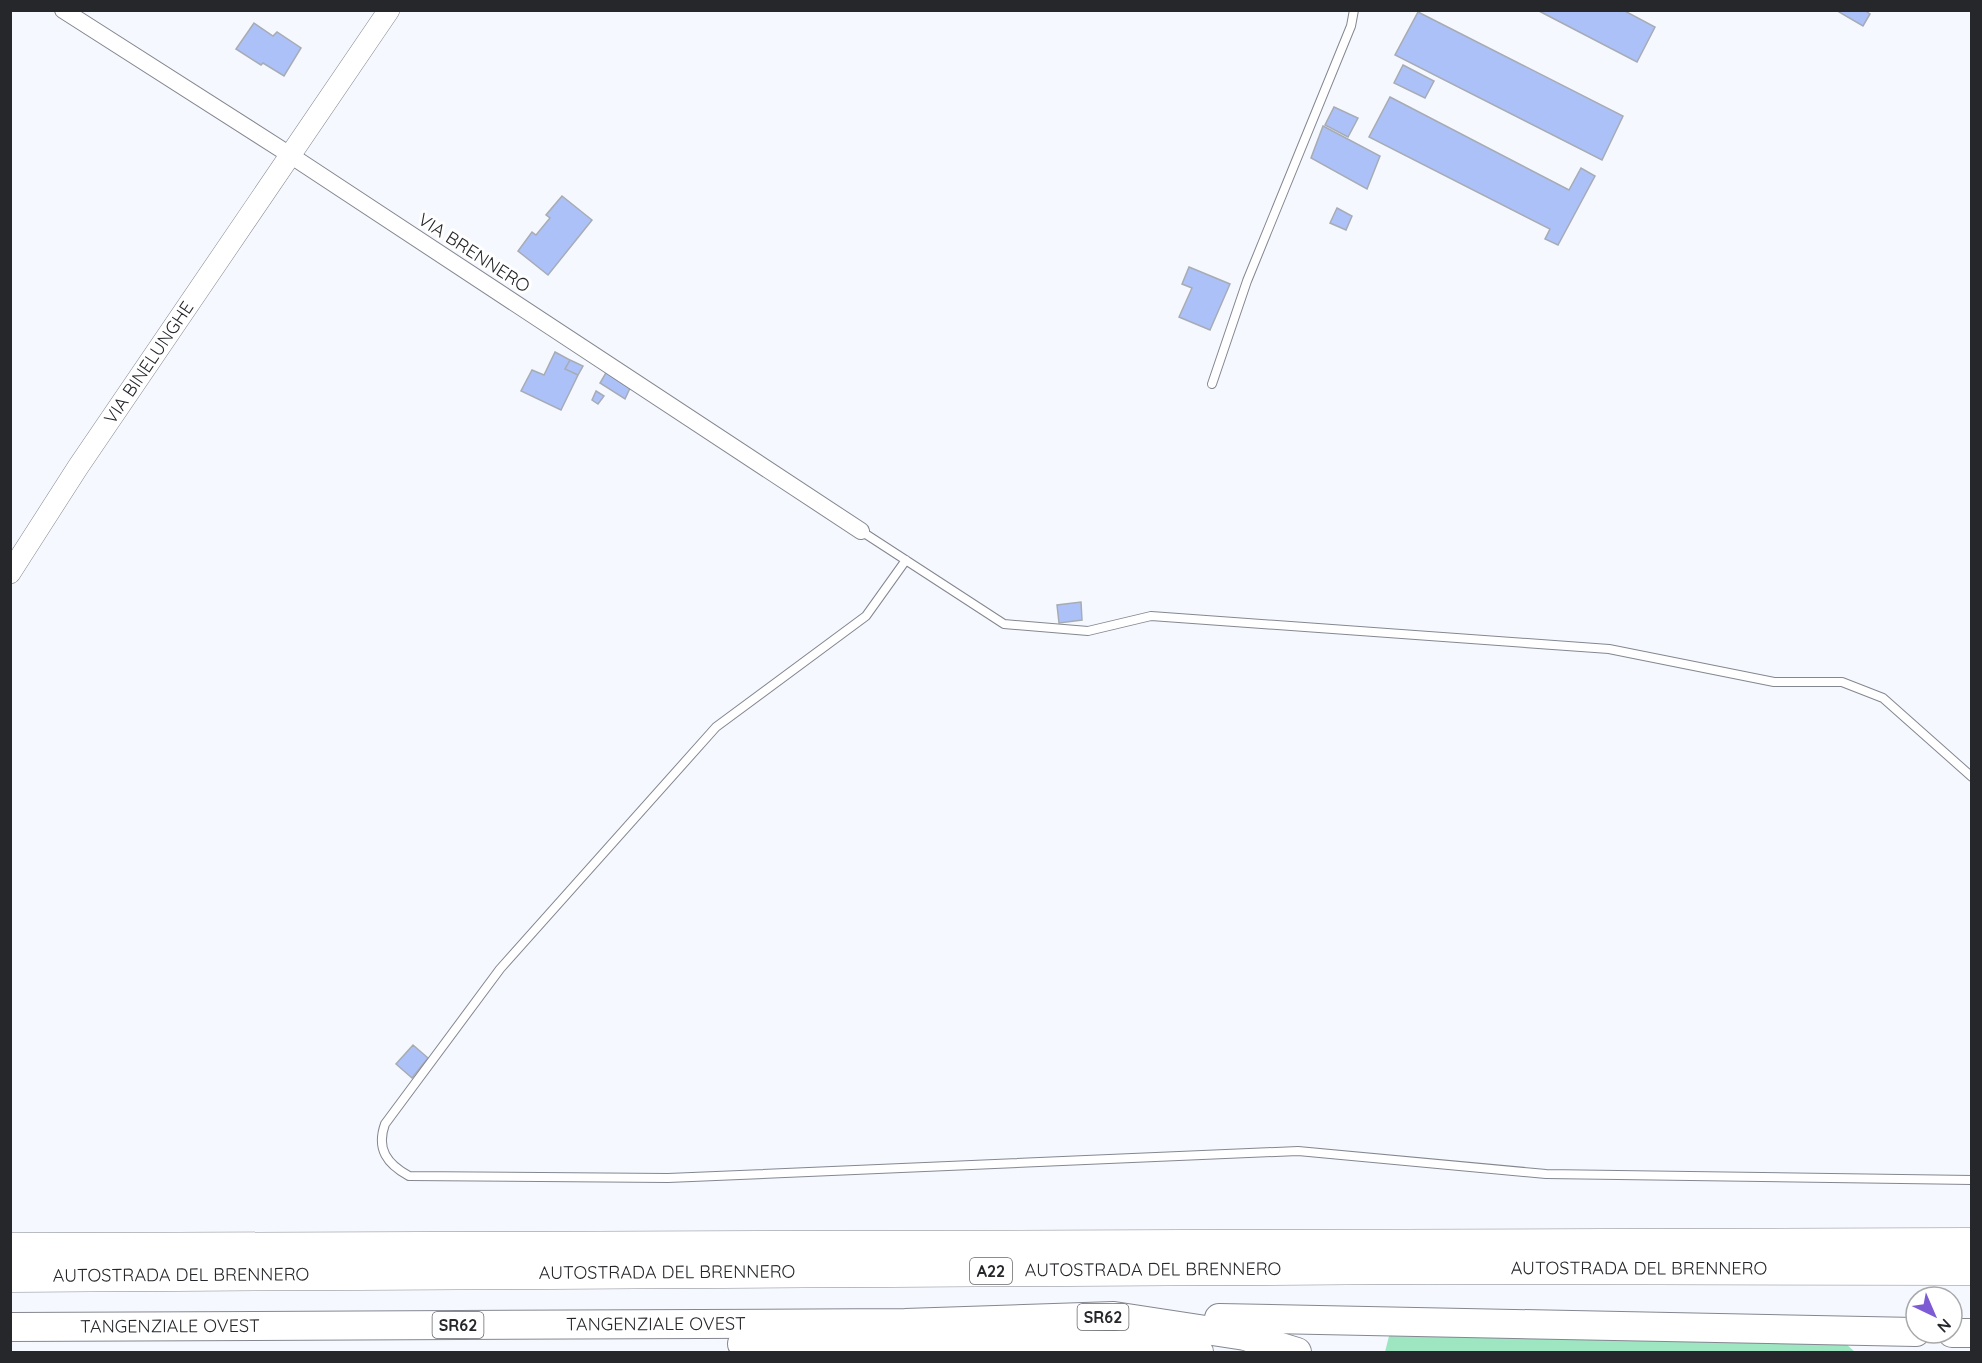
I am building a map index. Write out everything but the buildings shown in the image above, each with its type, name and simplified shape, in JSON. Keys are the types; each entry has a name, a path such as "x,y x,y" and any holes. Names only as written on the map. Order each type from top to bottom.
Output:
{"highway":[{"name":"AUTOSTRADA DEL BRENNERO","path":"10,1249 1971,1244"},
{"name":"AUTOSTRADA DEL BRENNERO","path":"10,1275 1415,1268 1971,1269"},
{"name":"TANGENZIALE OVEST","path":"10,1327 905,1323 1114,1316 1245,1335 1297,1353"},
{"path":"1114,1316 1904,1332"},
{"name":"TANGENZIALE OVEST","path":"10,1347 650,1344 1157,1345 1199,1353"}],"street":[{"name":"VIA BRENNERO","path":"63,10 290,155 861,531"},
{"name":"VIA BINELUNGHE","path":"10,573 78,467 389,10"}],"lane":[{"path":"1212,384 1247,280 1350,26 1354,10"},
{"path":"861,531 1004,624 1088,632 1151,616 1609,649 1774,682 1842,682 1883,698 1971,777"},
{"path":"906,560 866,616 717,727 500,969 385,1124 381,1136 381,1147 397,1169 409,1176 668,1178 1298,1151 1546,1174 1971,1180"}],"green space":[{"path":"1389,1336 1845,1343 1855,1352 1385,1352"}]}
